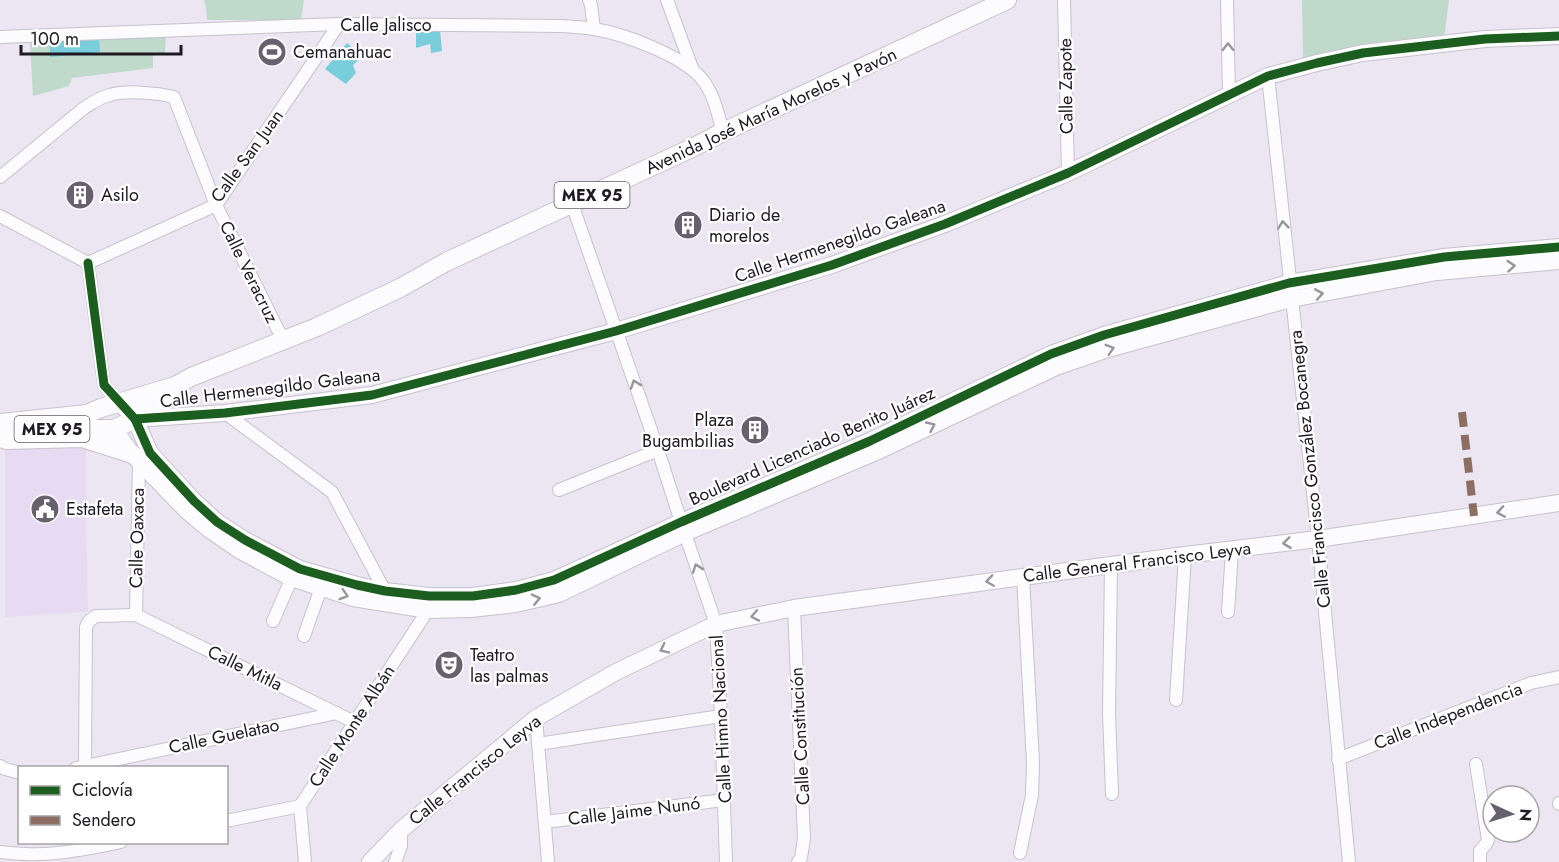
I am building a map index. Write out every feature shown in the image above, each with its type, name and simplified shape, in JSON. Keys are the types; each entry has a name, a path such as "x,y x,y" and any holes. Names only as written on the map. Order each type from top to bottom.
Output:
{"main road":[{"name":"Avenida José María Morelos y Pavón","path":"175,386 317,327 400,288 446,262 1007,0"},
{"name":"MEX 95","path":"0,423 87,414 175,386"},
{"name":"MEX 95","path":"0,432 114,429 135,419 167,395 175,386"},
{"path":"0,438 7,440 82,438 135,457"}],"street":[{"path":"589,0 594,29"},
{"path":"667,0 692,68"},
{"name":"Calle Zapote","path":"1064,0 1068,173"},
{"path":"1227,0 1228,94"},
{"name":"Calle Jalisco","path":"0,37 339,24 561,26 594,29 625,36 692,68 704,81 713,98 723,132"},
{"name":"Calle San Juan","path":"88,263 216,205 339,24"},
{"name":"Calle Hermenegildo Galeana","path":"119,402 135,419 225,413 372,394 616,331 832,265 945,224 1068,173 1268,76 1363,54 1485,39 1559,36"},
{"name":"Calle Francisco González Bocanegra","path":"1268,76 1318,539 1349,862"},
{"name":"Calle Veracruz","path":"0,177 84,108 97,100 112,94 156,93 174,97 216,205 283,340"},
{"name":"Calle Himno Nacional","path":"572,204 716,624 722,716 726,862"},
{"path":"0,216 88,263 104,386 119,402"},
{"name":"Boulevard Licenciado Benito Juárez","path":"135,419 150,453 194,501 217,522 321,588 353,598 388,598 471,609 516,604 559,594 683,528 876,452 1054,361 1108,349 1290,291 1444,257 1559,247"},
{"name":"Boulevard Licenciado Benito Juárez","path":"1290,291 1437,272 1559,261"},
{"path":"225,413 332,492 388,598"},
{"name":"Boulevard Licenciado Benito Juárez","path":"114,429 135,457 186,510 239,550 294,572 357,585 388,598"},
{"path":"559,490 658,450"},
{"name":"Calle Oaxaca","path":"135,457 136,615"},
{"name":"Calle General Francisco Leyva","path":"716,624 794,608 1318,539 1559,503"},
{"path":"1228,612 1232,550"},
{"path":"1176,700 1185,555"},
{"path":"1111,565 1109,713 1112,794"},
{"path":"273,621 294,572"},
{"path":"1020,853 1032,795 1033,762 1023,577"},
{"path":"304,636 321,588"},
{"name":"Calle Monte Albán","path":"305,862 300,806 429,603"},
{"name":"Calle Constitución","path":"794,608 804,838 801,858 798,862"},
{"path":"81,766 86,627 89,621 96,616 136,615"},
{"name":"Calle Mitla","path":"136,615 354,722"},
{"name":"Calle Francisco Leyva","path":"370,862 401,830 536,718 616,672 716,624"},
{"name":"Calle Independencia","path":"1338,759 1531,683 1559,677"},
{"name":"Calle Guelatao","path":"81,766 337,713"},
{"path":"538,744 722,716"},
{"path":"536,718 548,862"},
{"path":"1476,764 1488,840 1480,851 1480,862"},
{"path":"0,766 18,772"},
{"name":"Calle Jaime Nunó","path":"545,822 724,800"},
{"path":"228,821 300,806"},
{"path":"394,862 401,846 401,830"},
{"path":"0,852 21,855 49,854 116,844"}],"shaded area":[{"path":"86,444 88,612 5,617 5,448"}],"green space":[{"path":"204,0 304,0 301,20 207,20"},
{"path":"1302,0 1449,0 1444,38 1303,59"},
{"path":"166,32 165,53 153,54 153,68 72,78 69,86 33,96 30,43"}],"water":[{"path":"440,30 442,51 431,53 430,44 416,48 416,32"},
{"path":"99,37 100,52 50,57 50,42"},
{"path":"347,43 363,56 353,65 356,73 346,84 325,69"}],"marked path":[{"path":"1462,412 1474,516"}],"cycle path":[{"path":"135,419 225,413 372,395 616,331 832,265 945,224 1068,173 1268,76 1363,53 1485,39 1559,36"},
{"path":"88,263 104,385 135,419 150,453 194,501 217,522 245,540 300,569 385,591 429,596 473,596 516,590 554,580 681,522 870,441 1051,354 1104,335 1289,283 1444,257 1559,247"}],"place":[{"name":"Cemanahuac","path":"272,52"},
{"name":"Asilo","path":"80,195"},
{"name":"Diario de morelos","path":"688,225"},
{"name":"Plaza Bugambilias","path":"755,430"},
{"name":"Estafeta","path":"45,509"},
{"name":"Teatro las palmas","path":"449,665"}]}
